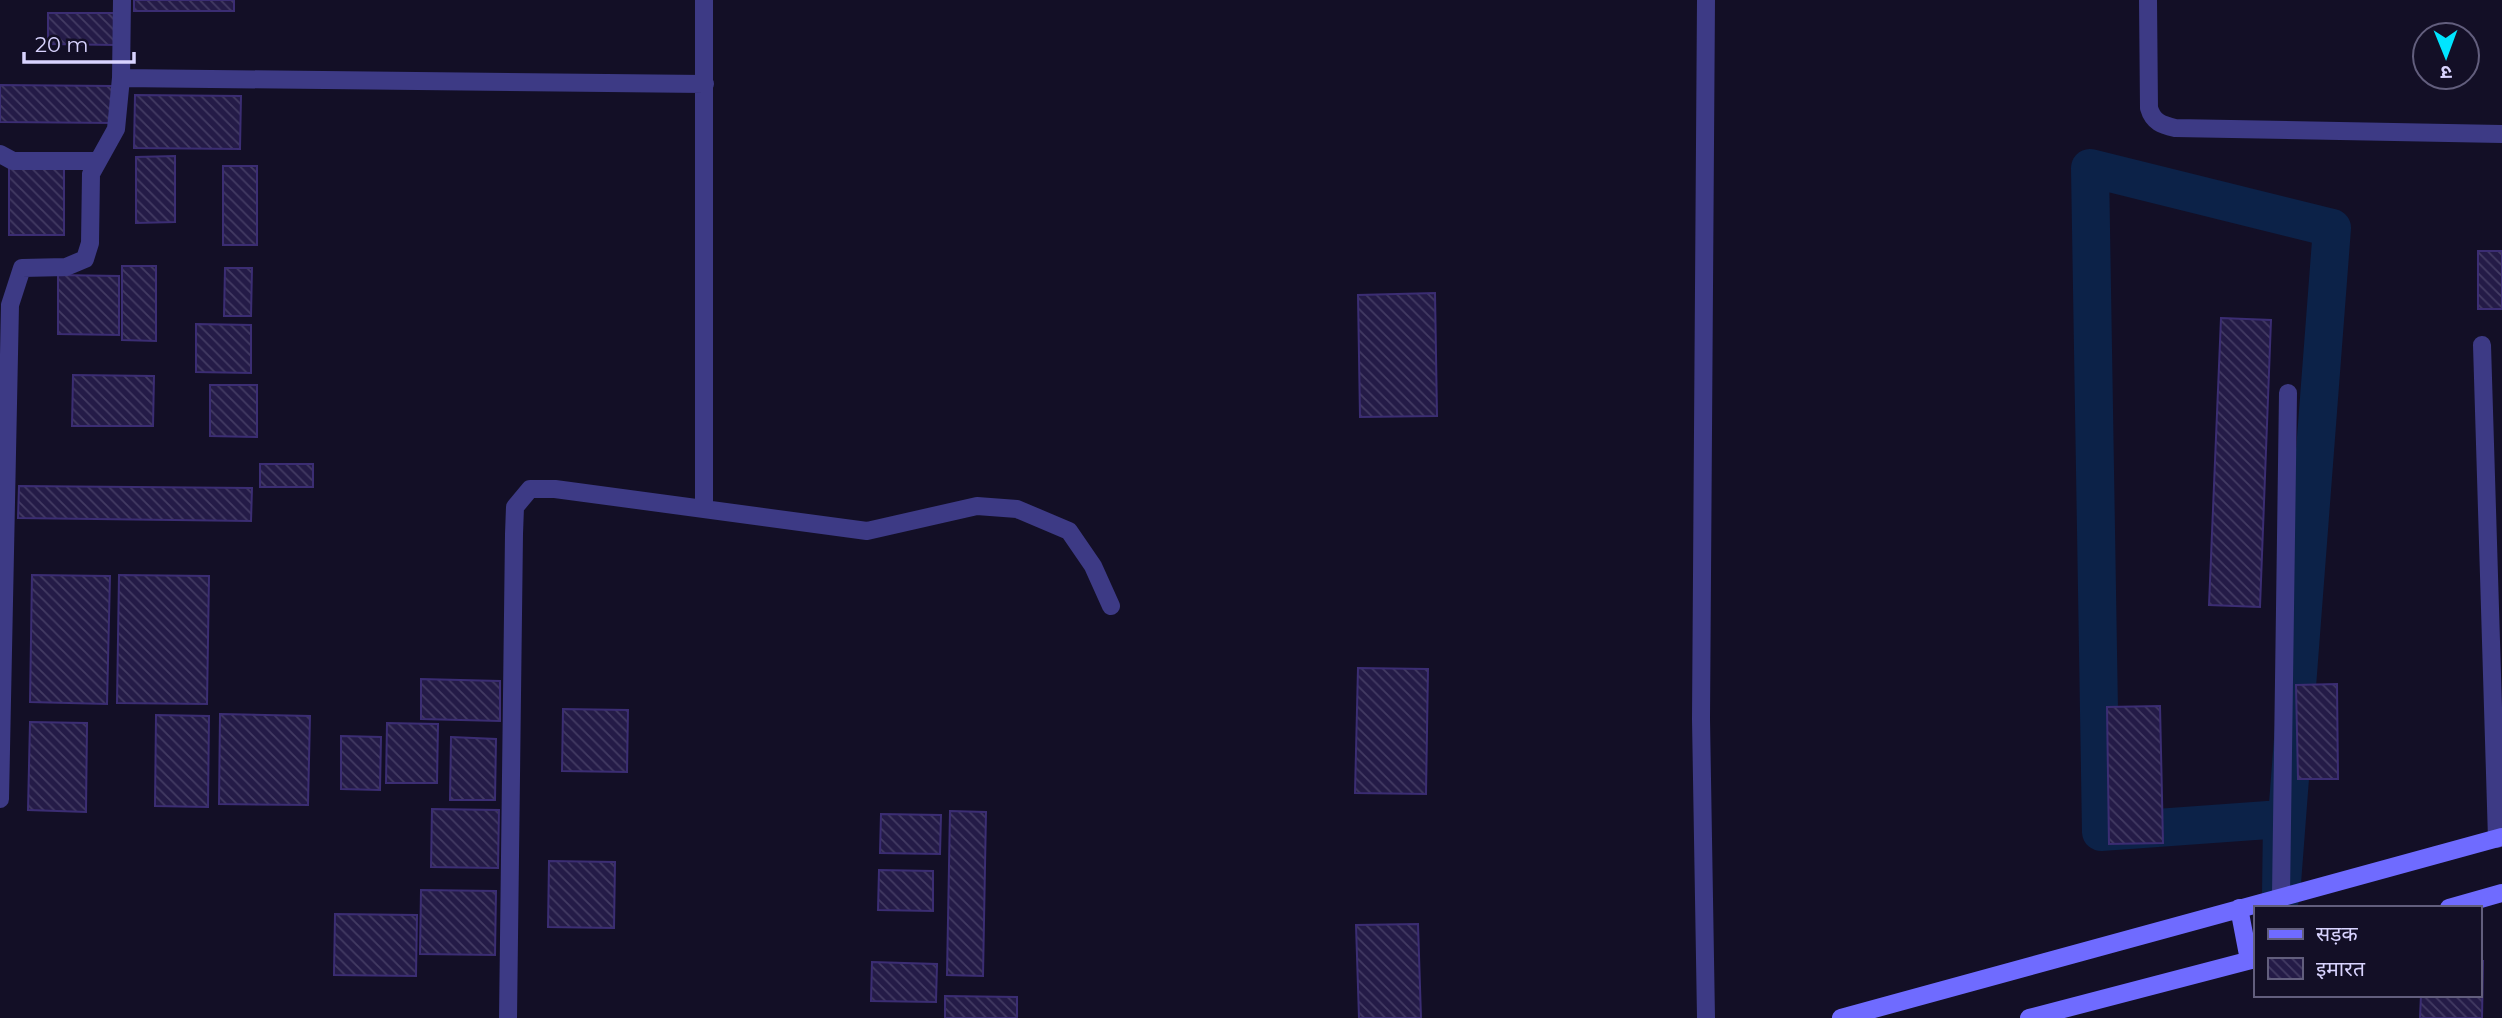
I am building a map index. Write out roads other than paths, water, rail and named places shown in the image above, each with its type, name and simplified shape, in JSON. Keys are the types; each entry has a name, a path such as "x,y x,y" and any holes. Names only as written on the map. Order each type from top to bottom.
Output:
{"street":[{"path":"0,799 10,305 22,268 66,267 85,260 90,243 91,174 96,161 111,143 116,129 121,78 122,0"},
{"path":"704,0 704,507"},
{"path":"1706,0 1701,705 1706,1018"},
{"path":"2148,0 2150,108 2156,121 2163,125 2175,128 2502,134"},
{"path":"121,78 705,84"},
{"path":"0,154 13,161 96,161"},
{"path":"1841,1018 2499,838 2482,345"},
{"path":"2281,896 2288,393"},
{"path":"508,1018 515,507 530,489 555,489 704,507 867,531 977,506 1017,509 1069,531 1093,566 1111,606"},
{"path":"2456,906 2502,893"},
{"path":"2029,1018 2252,960 2239,908"}],"waterway":[{"path":"2090,168 2332,228 2281,896 2282,819 2101,832 2090,168"}]}
